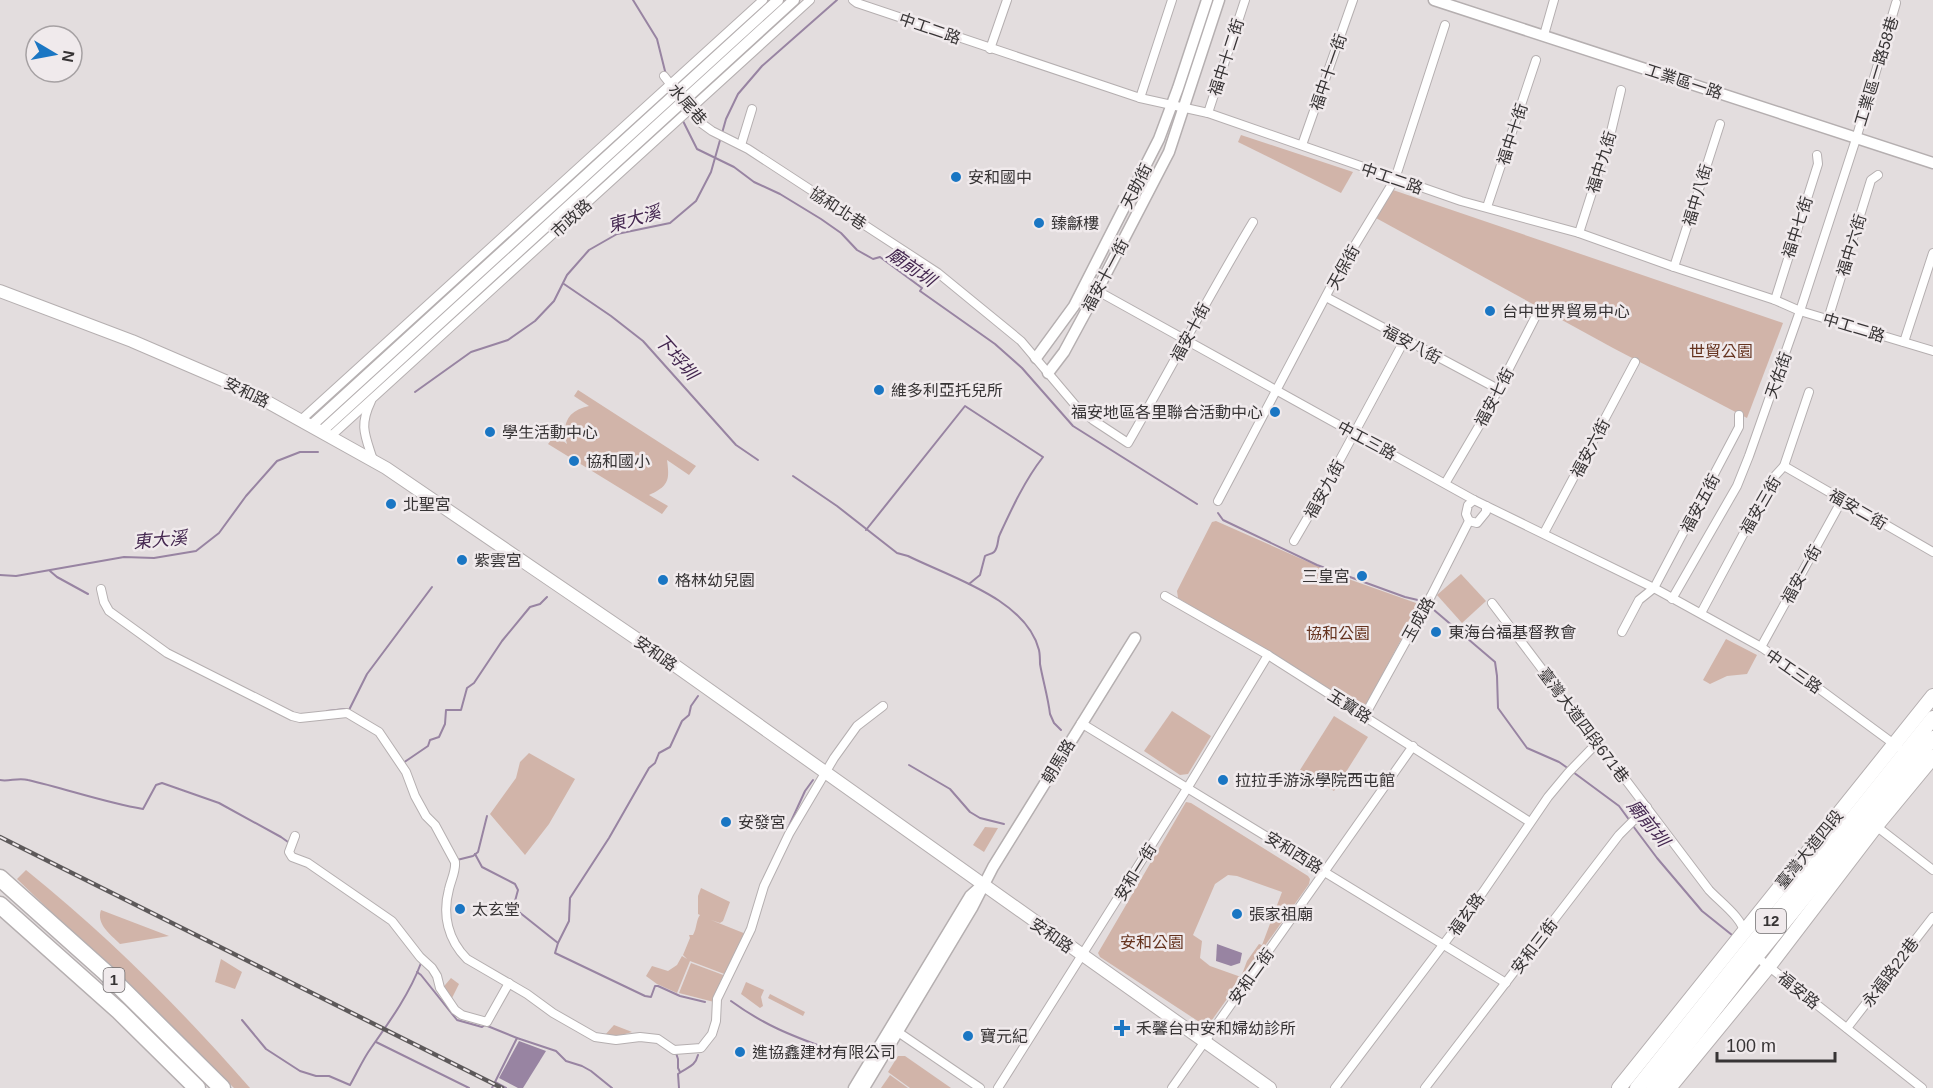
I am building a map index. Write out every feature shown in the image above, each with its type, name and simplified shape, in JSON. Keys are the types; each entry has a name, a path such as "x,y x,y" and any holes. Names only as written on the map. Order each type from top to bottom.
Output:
{"highway":[{"name":"1","path":"0,878 105,972 222,1088"},
{"name":"1","path":"0,905 119,1011 197,1088"}],"main road":[{"name":"安和路","path":"0,291 132,341 246,390 373,460 656,652 1270,1088"},
{"name":"臺灣大道四段","path":"1619,1088 1933,696"},
{"name":"臺灣大道四段","path":"1669,1088 1769,966 1876,826 1914,761 1933,718"},
{"name":"臺灣大道四段","path":"1637,1088 1933,738"},
{"name":"臺灣大道四段","path":"1914,761 1933,757"},
{"name":"臺灣大道四段","path":"1653,1088 1751,953"}],"street":[{"name":"市政路","path":"680,97 763,0"},
{"name":"市政路","path":"317,428 372,397 778,0"},
{"name":"市政路","path":"317,428 680,97 794,0"},
{"name":"市政路","path":"680,97 810,0"},
{"name":"中工二路","path":"853,0 990,49 1140,98 1208,113 1461,201 1579,233 1800,311 1933,351"},
{"path":"990,49 1007,0"},
{"path":"1140,98 1172,0"},
{"name":"天助街","path":"1036,358 1074,306 1160,139 1207,0"},
{"path":"1184,108 1219,0"},
{"name":"福中十二街","path":"1208,113 1245,0"},
{"name":"福中十一街","path":"1302,145 1353,0"},
{"name":"工業區一路","path":"1434,0 1933,163"},
{"path":"1544,35 1554,0"},
{"name":"工業區一路58巷","path":"1856,139 1896,3"},
{"name":"天保街","path":"1218,501 1338,273 1395,179 1445,25"},
{"name":"福中十街","path":"1487,207 1536,60"},
{"name":"水尾巷","path":"664,76 701,123 712,131"},
{"name":"福中九街","path":"1579,233 1610,136 1621,90"},
{"name":"福安十一街","path":"1048,373 1064,352 1169,152 1184,108"},
{"path":"738,143 752,109"},
{"name":"福中八街","path":"1674,267 1720,124"},
{"name":"協和北巷","path":"712,131 738,143 938,273 1021,341 1093,420 1128,443"},
{"name":"天佑街","path":"1672,599 1737,486 1800,311 1856,139"},
{"name":"福中七街","path":"1774,300 1818,164 1817,154"},
{"name":"福中六街","path":"1828,319 1871,180 1878,175"},
{"name":"福安十街","path":"1128,443 1252,222"},
{"path":"1904,342 1933,253"},
{"name":"中工三路","path":"1085,284 1276,391 1446,482 1474,500 1654,588 1761,647 1914,761"},
{"name":"福安八街","path":"1326,297 1404,341 1498,389"},
{"name":"福安七街","path":"1446,482 1539,310"},
{"name":"福安九街","path":"1294,541 1404,341"},
{"name":"福安六街","path":"1544,533 1635,362"},
{"name":"福安三街","path":"1701,613 1774,477 1784,466 1809,392"},
{"path":"372,397 364,416 363,425 373,460"},
{"name":"福安五街","path":"1654,588 1739,427 1739,415"},
{"name":"福安二街","path":"1784,466 1933,552"},
{"name":"玉成路","path":"1469,521 1466,514 1468,505 1474,500"},
{"name":"福安一街","path":"1761,647 1842,500"},
{"name":"玉成路","path":"1469,521 1477,522 1486,512 1486,506"},
{"name":"玉成路","path":"1365,715 1431,596 1469,521"},
{"path":"1622,632 1639,600 1654,588"},
{"path":"101,589 104,602 110,611 167,653 292,716 300,718 347,713 379,732 405,772 426,816 435,825 455,862 456,867 447,896 445,914 453,940 467,959 595,1037 616,1040 640,1037 658,1039 674,1050 704,1046 712,1034 716,1021 717,999 751,929 764,886 789,834 825,773 857,726 883,706"},
{"name":"玉寶路","path":"1165,596 1268,655 1365,715 1530,822"},
{"name":"臺灣大道四段671巷","path":"1492,603 1709,890 1745,930"},
{"name":"朝馬路","path":"864,1088 972,908 983,885 1135,638"},
{"name":"安和一街","path":"998,1088 1188,787 1268,655"},
{"name":"安和西路","path":"1081,723 1506,983"},
{"name":"福玄路","path":"1335,1088 1489,883 1530,822 1568,772 1598,742"},
{"name":"安和二街","path":"1172,1088 1413,746"},
{"name":"安和三街","path":"1425,1088 1619,836 1647,807"},
{"path":"1876,826 1933,870"},
{"path":"295,836 289,852 292,857 308,863 392,921 420,957 432,968 440,988 455,1010 462,1015 487,1022 509,983"},
{"name":"朝馬路","path":"854,1088 970,896 983,885"},
{"name":"永福路22巷","path":"1847,1028 1933,916"},
{"path":"1745,930 1751,953"},
{"name":"福安路","path":"1751,953 1922,1088"},
{"path":"898,1032 980,1088"}],"green space":[{"path":"1241,135 1353,172 1341,193 1238,142"},
{"name":"世貿公園","path":"1393,190 1783,323 1747,418 1613,348 1376,218"},
{"path":"578,390 696,466 689,475 667,460 668,478 664,486 649,495 668,506 662,514 548,444 555,435 567,444 565,430 568,419 576,411 589,406 574,396"},
{"name":"協和公園","path":"1216,521 1340,576 1416,603 1417,610 1366,705 1358,707 1178,598 1177,591 1212,522"},
{"path":"1461,574 1486,601 1462,623 1437,595"},
{"path":"1726,639 1757,655 1747,674 1727,676 1710,684 1703,680"},
{"path":"1172,711 1211,736 1188,774 1180,775 1144,751"},
{"path":"1334,716 1368,737 1334,791 1300,770"},
{"path":"529,753 575,779 549,824 525,855 490,814 516,778 520,762"},
{"name":"安和公園","path":"1186,802 1310,879 1309,884 1207,1027 1100,957 1098,953","holes":["1228,875 1282,892 1262,945 1259,944 1247,961 1241,977 1210,966 1200,958 1202,941 1193,935 1215,884"]},
{"path":"985,827 998,828 984,852 973,845"},
{"path":"26,870 143,974 250,1088 234,1088 17,879"},
{"path":"701,888 730,902 723,921 720,923 711,920 746,934 727,975 690,961 677,993 646,976 652,966 668,971 677,965 682,956 687,959 683,955 690,938 689,935 693,935 700,915 698,914 698,896"},
{"path":"101,910 169,936 120,944 102,924"},
{"path":"221,959 242,972 235,989 215,982"},
{"path":"691,963 726,976 714,1002 679,993"},
{"path":"451,978 459,984 449,1004 440,991"},
{"path":"746,982 764,990 761,997 763,1006 760,1008 741,994"},
{"path":"770,994 805,1012 803,1016 768,998"},
{"path":"614,1025 632,1032 618,1036 604,1036"},
{"path":"898,1056 905,1056 951,1088 910,1088 888,1072"},
{"path":"890,1075 908,1088 881,1088"}],"shaded area":[{"path":"1217,944 1242,953 1240,963 1231,966 1216,961"},
{"path":"519,1041 546,1051 523,1088 518,1088 499,1078"}],"waterway":[{"name":"廟前圳","path":"633,0 657,39 666,75"},
{"name":"東大溪","path":"415,392 471,352 508,340 535,321 554,301 567,275 589,250 617,234 670,223 696,201 711,172 726,119 738,94 762,66 837,0"},
{"name":"廟前圳","path":"682,119 697,149 734,167 754,182 780,194 821,219 841,233 857,250 873,259 880,257 922,288 920,291 995,344 1022,368 1073,426 1197,504"},
{"name":"下埒圳","path":"564,284 643,341 736,445 758,460"},
{"path":"866,530 965,406 1043,457 1014,504 999,536 996,550 985,556 980,575 969,584"},
{"name":"東大溪","path":"0,575 16,576 124,557 154,558 196,551 219,533 246,496 277,461 300,452 318,452"},
{"path":"793,476 837,506 897,553 984,592 1003,603 1019,617 1031,632 1039,650 1050,714 1054,723 1061,730"},
{"path":"1218,513 1223,520 1317,565 1422,601"},
{"path":"50,571 88,594"},
{"path":"349,710 367,674 432,587"},
{"path":"403,763 428,746 430,740 439,737 445,724 446,710 461,710 467,688 474,683 502,641 530,607 540,604 547,597"},
{"path":"1434,610 1495,662 1498,708 1527,748 1569,769"},
{"path":"558,943 569,921 570,898 609,838 649,768 655,763 659,753 670,747 682,721 689,715 691,706 698,696"},
{"path":"327,711 345,709"},
{"path":"909,765 950,789 970,812 980,818 1004,824"},
{"name":"廟前圳","path":"1573,772 1619,806 1630,821"},
{"path":"0,780 24,779 143,809 156,785 162,783 219,803 281,837 288,842 288,845"},
{"path":"788,828 805,791 813,780"},
{"path":"457,860 473,856 478,852 487,816"},
{"name":"廟前圳","path":"1633,826 1702,911 1732,935"},
{"path":"475,854 482,867 515,884 518,890 515,901 519,912 558,943 555,953 645,996 651,997 655,986 658,986 680,996 705,1002"},
{"path":"242,1020 266,1049 300,1071 316,1076 329,1076 350,1085 368,1052 405,996 421,963"},
{"path":"417,972 457,1020 482,1027 485,1025 517,1038"},
{"path":"731,1001 778,1029 828,1049"},
{"path":"492,1088 517,1038 556,1051 566,1061 591,1071 612,1088"},
{"path":"376,1042 469,1088"},
{"path":"676,1053 680,1072"},
{"path":"679,1088 678,1074 693,1064 698,1055"},
{"path":"495,1082 506,1088"}],"railway":[{"path":"0,837 502,1088"}],"place":[{"name":"安和國中","path":"956,177"},
{"name":"臻龢樓","path":"1039,223"},
{"name":"台中世界貿易中心","path":"1490,311"},
{"name":"維多利亞托兒所","path":"879,390"},
{"name":"福安地區各里聯合活動中心","path":"1275,412"},
{"name":"學生活動中心","path":"490,432"},
{"name":"協和國小","path":"574,461"},
{"name":"北聖宮","path":"391,504"},
{"name":"紫雲宮","path":"462,560"},
{"name":"三皇宮","path":"1362,576"},
{"name":"格林幼兒園","path":"663,580"},
{"name":"東海台福基督教會","path":"1436,632"},
{"name":"拉拉手游泳學院西屯館","path":"1223,780"},
{"name":"安發宮","path":"726,822"},
{"name":"太玄堂","path":"460,909"},
{"name":"張家祖廟","path":"1237,914"},
{"name":"禾馨台中安和婦幼診所","path":"1122,1028"},
{"name":"寶元紀","path":"968,1036"},
{"name":"進協鑫建材有限公司","path":"740,1052"}]}
